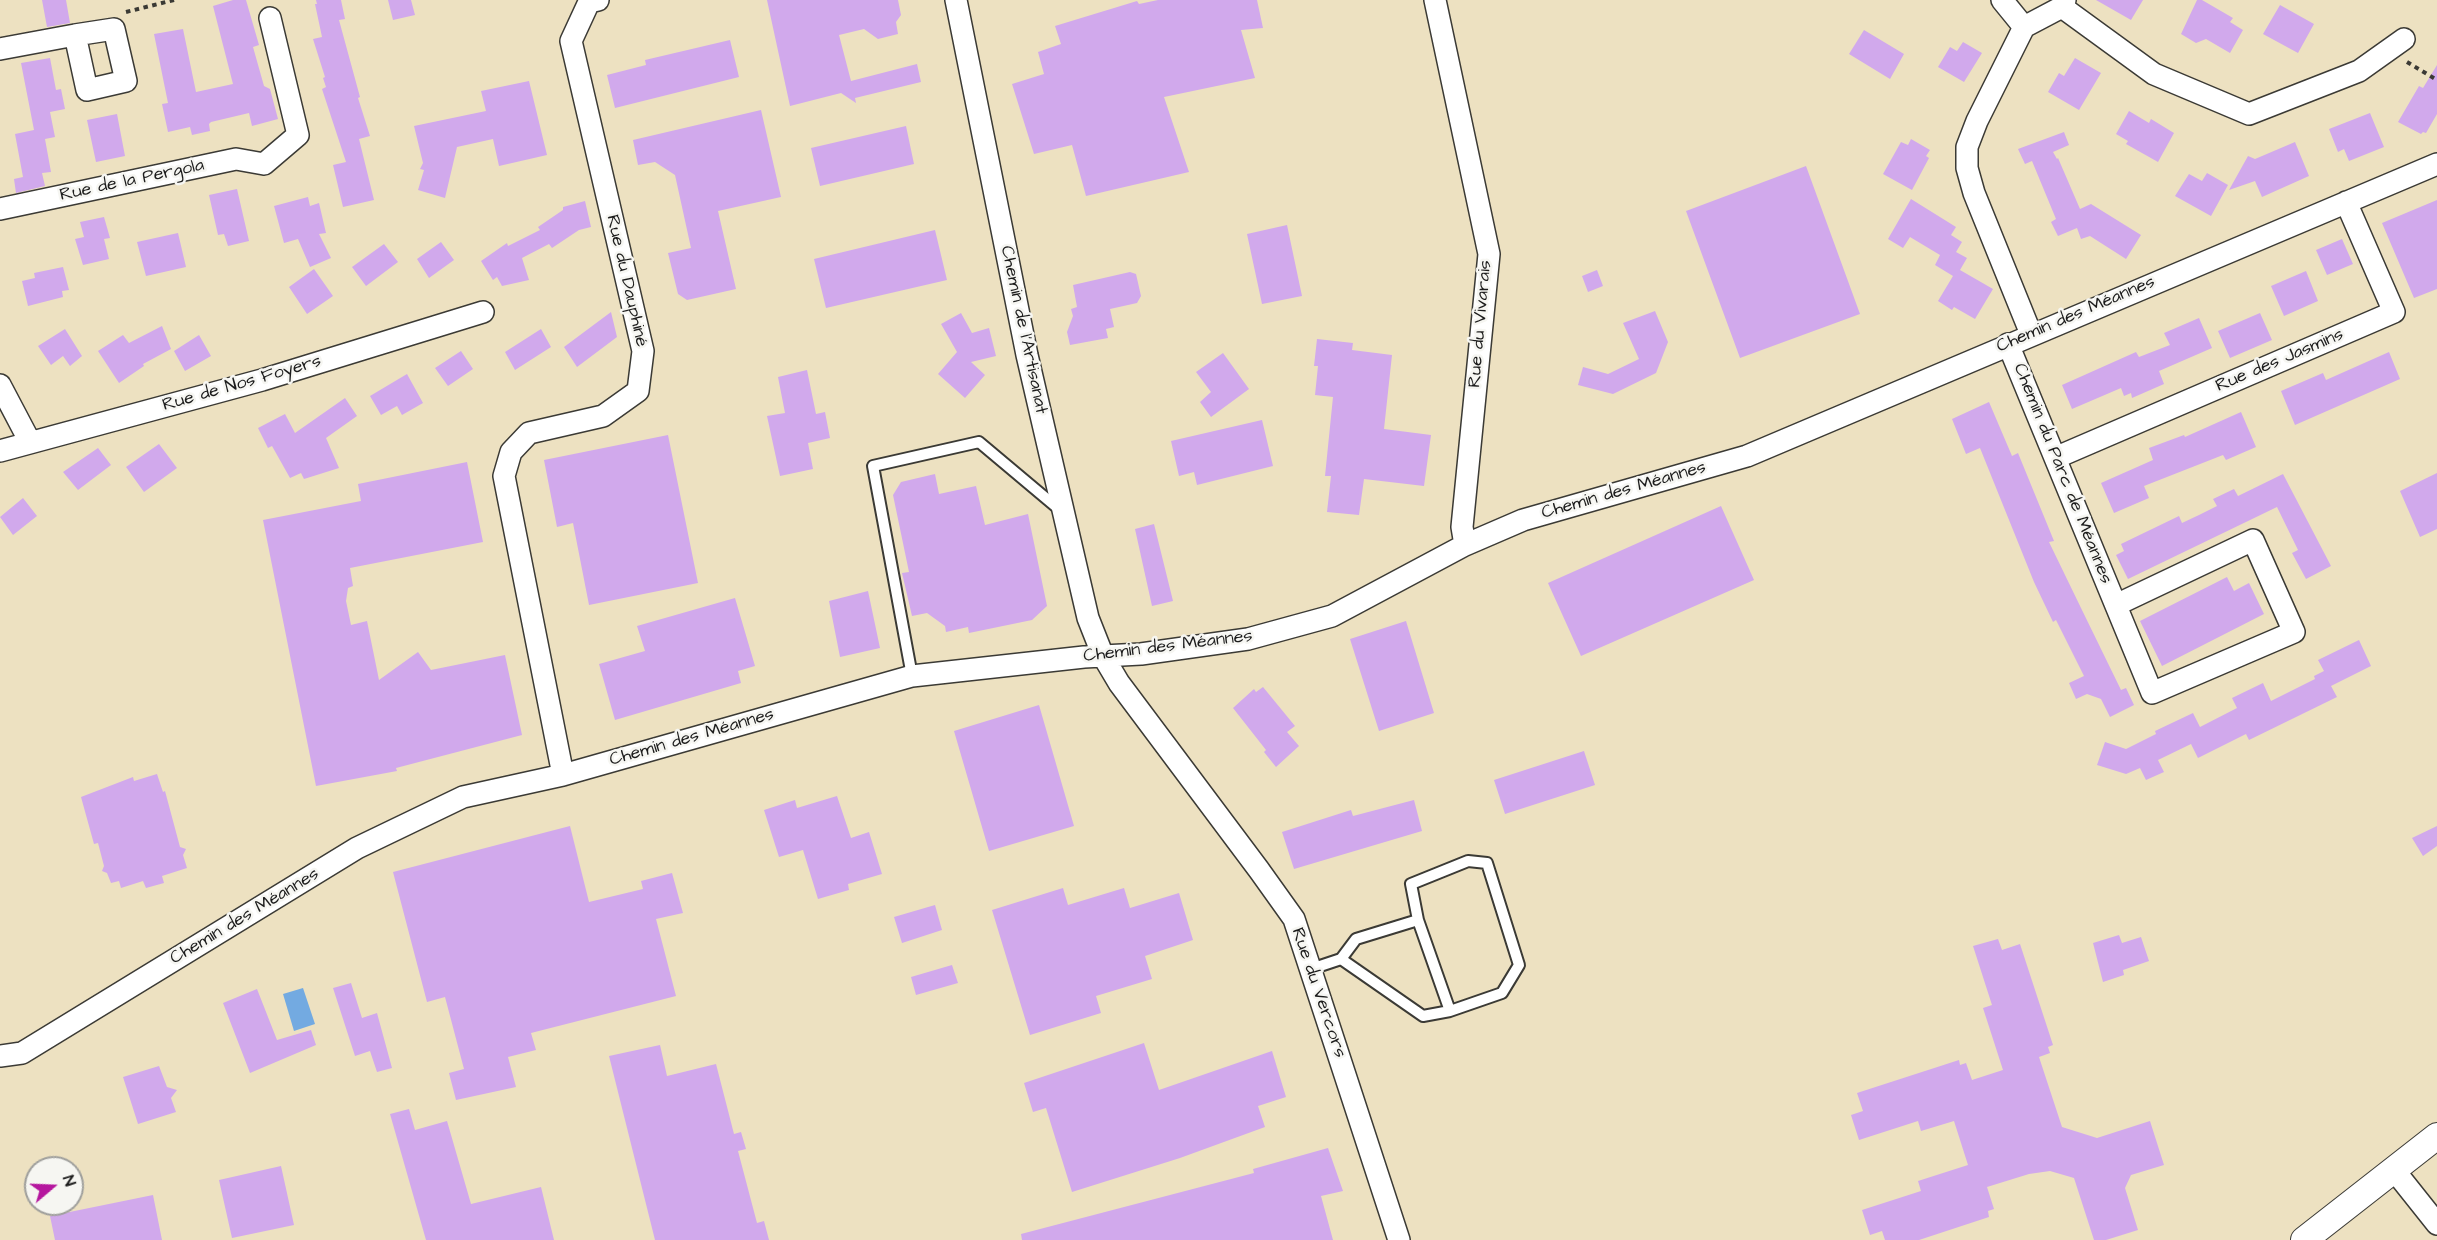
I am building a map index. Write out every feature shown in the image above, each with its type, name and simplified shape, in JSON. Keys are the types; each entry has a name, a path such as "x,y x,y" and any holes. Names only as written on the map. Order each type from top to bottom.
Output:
{"street":[{"name":"Rue du Dauphiné","path":"562,775 504,476 511,452 529,433 603,416 638,391 643,351 570,41 589,3 598,0"},
{"name":"Chemin de l'Artisanat","path":"956,0 1027,355 1088,618 1103,656"},
{"name":"Rue du Vivarais","path":"1435,0 1489,254 1462,527 1465,545"},
{"path":"2002,0 2024,27"},
{"path":"2031,334 1974,193 1967,168 1967,147 1977,121 2024,27 2064,4 2154,74 2249,114 2359,71 2396,45"},
{"name":"Rue de la Pergola","path":"0,209 236,159 264,164 298,135 270,18"},
{"path":"0,49 75,35 114,29 126,81 87,90 75,35"},
{"name":"Chemin des Méannes","path":"0,1056 22,1053 357,848 463,797 562,775 912,676 1141,654 1248,639 1332,616 1465,545 1523,520 1747,456 2437,164"},
{"name":"Rue des Jasmins","path":"2055,458 2394,312 2346,202"},
{"name":"Rue de Nos Foyers","path":"0,451 262,380 483,312"},
{"name":"Chemin du Parc de Méannes","path":"2008,344 2152,693 2294,632 2253,540 2116,605"},
{"path":"0,385 30,442"},
{"name":"Rue du Vercors","path":"1103,656 1119,683 1294,919 1399,1240"},
{"path":"2304,1240 2437,1136"},
{"path":"2394,1170 2437,1224"}],"lane":[{"path":"912,676 873,466 979,442 1063,512"},
{"path":"1341,959 1423,1016 1449,1011 1502,993 1519,965 1488,863 1468,861 1411,884 1418,920 1449,1011"},
{"path":"1311,969 1341,959 1356,939 1418,920"}],"path":[{"path":"114,29 121,13 174,0"},
{"path":"2396,45 2437,80"}],"water":[{"path":"303,988 315,1024 294,1031 283,994"}],"building":[{"path":"42,0 66,0 70,23 47,27"},
{"path":"233,0 246,0 259,45 253,47 264,86 270,89 278,119 252,126 249,113 211,122 210,131 192,135 190,127 168,132 162,104 168,103 154,34 183,29 196,92 233,84 213,6"},
{"path":"316,0 341,0 345,19 339,20 370,136 359,139 374,200 343,207 333,165 346,162 322,89 326,87 323,78 325,77 313,39 322,37"},
{"path":"388,0 411,0 415,15 393,20"},
{"path":"767,0 898,0 901,15 896,22 898,34 878,39 864,29 839,35 851,81 917,64 921,82 855,98 856,103 841,93 790,106"},
{"path":"1158,0 1257,0 1263,28 1241,30 1255,78 1164,97 1189,172 1086,196 1072,145 1034,154 1012,84 1044,74 1038,52 1061,44 1055,26 1137,1 1139,4"},
{"path":"2096,0 2143,0 2131,20"},
{"path":"2197,0 2202,0 2233,18 2230,22 2243,30 2230,53 2206,39 2196,43 2181,34"},
{"path":"2280,5 2314,24 2298,53 2263,34"},
{"path":"1864,30 1904,54 1890,79 1849,54"},
{"path":"730,40 739,77 615,108 607,75 646,65 645,60"},
{"path":"1963,42 1982,53 1964,82 1938,67 1950,47 1957,51"},
{"path":"50,58 56,90 61,89 65,109 50,112 55,137 45,139 51,172 42,173 45,186 16,193 14,179 23,177 15,134 34,130 21,63"},
{"path":"2075,58 2101,73 2079,110 2048,92 2059,73 2064,76"},
{"path":"2437,65 2437,114 2426,133 2421,134 2398,122 2419,86 2423,88"},
{"path":"529,81 547,155 499,166 493,139 457,147 445,198 418,190 424,170 420,169 423,163 414,126 486,111 481,91"},
{"path":"761,110 781,197 718,211 736,289 687,300 678,294 668,253 691,248 675,175 655,162 638,165 633,140"},
{"path":"2129,111 2149,123 2151,119 2174,133 2158,162 2126,144 2128,141 2116,134"},
{"path":"2370,113 2384,147 2349,161 2344,149 2338,152 2329,129"},
{"path":"117,114 125,156 96,162 87,120"},
{"path":"906,126 914,164 820,186 811,148"},
{"path":"2064,132 2069,145 2053,152 2058,158 2080,209 2091,204 2141,235 2126,259 2090,236 2081,239 2077,228 2058,236 2051,222 2056,219 2032,161 2025,164 2018,149"},
{"path":"1911,139 1930,150 1926,156 1929,158 1912,190 1883,174 1901,142 1908,145"},
{"path":"2295,142 2309,176 2262,197 2255,181 2229,190 2248,156 2255,159"},
{"path":"1806,166 1860,314 1740,358 1686,211"},
{"path":"2207,173 2228,185 2211,216 2175,196 2189,174 2202,181"},
{"path":"237,189 249,241 228,246 224,234 218,235 209,195"},
{"path":"308,197 310,206 319,203 326,233 319,234 331,258 310,267 298,239 284,243 274,206"},
{"path":"1911,199 1956,227 1951,235 1962,242 1956,252 1967,258 1960,270 1993,289 1975,319 1954,307 1952,310 1938,301 1953,276 1935,265 1940,255 1910,237 1903,248 1888,239"},
{"path":"2437,200 2437,289 2414,298 2382,223"},
{"path":"585,201 591,227 579,230 552,248 549,244 522,258 529,280 502,286 497,277 493,280 481,261 507,243 508,246 540,230 538,227 563,210 563,207"},
{"path":"104,217 110,238 104,239 109,259 83,265 75,239 84,237 80,222"},
{"path":"1287,225 1302,296 1262,304 1247,234"},
{"path":"935,230 947,280 826,308 814,259"},
{"path":"178,233 186,267 146,276 137,242"},
{"path":"2342,239 2353,264 2327,275 2316,250"},
{"path":"441,242 454,260 429,278 417,259"},
{"path":"384,244 398,262 366,286 352,267"},
{"path":"63,267 69,290 62,291 63,297 28,306 22,281 35,278 34,273"},
{"path":"314,269 333,296 307,314 289,287"},
{"path":"1597,270 1603,286 1588,292 1582,276"},
{"path":"2306,271 2318,301 2284,316 2271,286"},
{"path":"1130,272 1136,274 1141,296 1137,303 1110,309 1114,327 1106,329 1108,338 1070,345 1067,332 1073,316 1071,309 1077,307 1073,285"},
{"path":"1655,311 1668,342 1656,373 1613,394 1578,385 1583,367 1608,374 1639,359 1623,323"},
{"path":"611,312 617,337 577,367 564,347"},
{"path":"961,313 972,333 989,328 996,356 971,362 985,375 965,398 938,374 957,352 941,324"},
{"path":"2260,313 2272,340 2230,358 2218,331"},
{"path":"2199,318 2212,348 2159,371 2164,384 2132,398 2131,393 2124,396 2121,388 2072,409 2062,385 2136,352 2139,357 2170,345 2164,333"},
{"path":"162,326 171,349 143,364 144,366 119,383 98,351 123,335 129,343"},
{"path":"65,329 82,356 70,366 63,356 51,365 38,346"},
{"path":"541,329 551,347 515,370 505,352"},
{"path":"199,335 211,356 185,371 174,351"},
{"path":"1317,339 1353,343 1352,350 1392,355 1384,429 1431,435 1424,486 1364,479 1359,515 1327,512 1331,476 1325,476 1333,397 1315,395 1318,366 1314,366"},
{"path":"461,351 473,369 448,386 435,368"},
{"path":"2389,352 2400,379 2295,425 2281,391 2323,373 2326,380"},
{"path":"1223,353 1249,389 1211,417 1200,402 1211,392 1196,372"},
{"path":"807,370 816,414 825,412 830,438 808,443 813,469 780,476 767,416 785,413 778,377"},
{"path":"407,374 423,403 402,415 397,406 381,415 370,396"},
{"path":"345,398 357,416 326,438 339,468 304,479 301,473 290,478 272,446 268,448 258,428 285,414 295,433"},
{"path":"1989,402 2012,456 2018,453 2054,541 2049,542 2121,690 2126,688 2134,705 2110,717 2101,699 2087,694 2076,699 2069,683 2084,676 2056,620 2053,622 2034,582 1980,448 1966,454 1952,419"},
{"path":"2241,412 2256,447 2226,460 2223,455 2144,486 2149,498 2114,513 2101,483 2153,460 2149,448 2184,435 2185,437"},
{"path":"1262,420 1273,466 1197,485 1194,472 1179,476 1171,441"},
{"path":"668,435 698,583 589,605 573,523 557,527 544,460"},
{"path":"159,444 177,468 144,492 126,467"},
{"path":"98,448 111,465 78,490 63,472"},
{"path":"467,462 483,542 350,568 353,586 348,588 346,601 351,625 367,621 379,680 418,652 431,670 505,655 522,735 396,768 397,771 316,786 263,520 361,501 358,484"},
{"path":"2437,473 2437,529 2420,537 2400,491"},
{"path":"935,474 939,494 976,486 985,525 1028,514 1047,606 1032,620 969,633 968,627 946,632 945,626 927,613 912,616 902,573 909,572 893,495 901,482"},
{"path":"2283,474 2331,566 2306,579 2292,553 2298,550 2277,507 2128,579 2116,555 2124,551 2121,544 2179,516 2182,523 2199,515 2217,506 2213,499 2234,489 2238,496"},
{"path":"23,498 37,516 13,535 0,517"},
{"path":"1721,506 1754,580 1581,656 1548,583"},
{"path":"1154,524 1173,601 1152,606 1135,529"},
{"path":"2227,577 2234,591 2249,583 2264,614 2162,666 2140,621"},
{"path":"868,591 880,648 840,657 829,601"},
{"path":"735,598 755,666 738,671 741,683 615,720 599,664 645,651 637,626"},
{"path":"1406,621 1434,713 1379,731 1350,639"},
{"path":"2359,640 2371,666 2331,686 2337,697 2249,740 2246,734 2198,758 2191,744 2158,760 2164,772 2146,780 2140,768 2126,774 2097,765 2105,742 2126,749 2156,734 2155,731 2193,713 2200,727 2237,708 2232,698 2263,683 2271,701 2315,679 2314,676 2324,671 2318,660"},
{"path":"1263,687 1295,726 1287,732 1299,746 1276,767 1264,752 1266,750 1233,708 1254,689 1256,692"},
{"path":"1039,705 1074,826 989,851 954,731"},
{"path":"1584,751 1595,785 1505,814 1494,780"},
{"path":"157,774 163,792 165,791 180,847 186,849 183,855 187,868 162,876 164,883 146,888 143,881 121,888 119,881 111,883 107,873 102,871 104,866 98,843 94,844 81,797 133,777 134,781"},
{"path":"837,796 851,838 869,832 882,874 848,884 849,890 818,899 803,850 779,857 764,810 795,800 797,808"},
{"path":"1414,800 1422,831 1294,869 1282,832 1351,810 1353,816"},
{"path":"570,826 589,902 643,889 641,881 672,873 683,913 656,919 676,996 531,1033 536,1050 508,1057 516,1087 456,1100 449,1073 464,1069 445,997 427,1002 393,872"},
{"path":"2437,826 2437,846 2423,856 2412,838"},
{"path":"1063,888 1068,905 1124,888 1130,908 1179,893 1193,940 1145,956 1152,979 1096,996 1101,1013 1030,1035 992,910"},
{"path":"935,905 942,930 902,943 894,917"},
{"path":"2119,935 2122,943 2141,937 2149,961 2123,970 2124,975 2103,982 2093,943"},
{"path":"1998,939 2002,950 2020,944 2053,1045 2048,1047 2050,1053 2039,1057 2062,1127 2097,1138 2150,1121 2164,1165 2131,1175 2125,1188 2138,1230 2106,1240 2094,1240 2074,1178 2050,1171 2029,1174 1987,1187 1994,1209 1988,1211 1989,1217 1919,1240 1885,1240 1882,1231 1870,1235 1862,1210 1921,1191 1918,1181 1968,1165 1954,1121 1921,1131 1918,1121 1859,1140 1851,1115 1863,1111 1857,1093 1959,1060 1960,1065 1966,1063 1972,1080 2003,1070 1983,1008 1992,1005 1973,946"},
{"path":"952,965 958,983 916,995 911,977"},
{"path":"351,983 362,1018 377,1013 392,1068 377,1072 370,1051 355,1056 333,988"},
{"path":"257,989 277,1040 311,1030 316,1045 250,1073 223,1003"},
{"path":"1144,1043 1159,1090 1272,1051 1286,1097 1258,1106 1265,1127 1180,1158 1072,1192 1046,1108 1033,1112 1024,1083"},
{"path":"660,1045 667,1076 716,1064 734,1134 741,1132 746,1149 738,1151 757,1223 764,1221 769,1240 655,1240 609,1056"},
{"path":"159,1066 167,1087 177,1090 171,1098 176,1112 138,1124 123,1077"},
{"path":"409,1109 415,1130 447,1121 471,1204 541,1187 554,1240 426,1240 390,1114"},
{"path":"1328,1148 1343,1191 1321,1196 1333,1240 1022,1240 1021,1234 1254,1173 1253,1169"},
{"path":"281,1166 294,1225 232,1238 219,1180"},
{"path":"153,1195 162,1240 55,1240 50,1216 84,1216 84,1209"}]}
